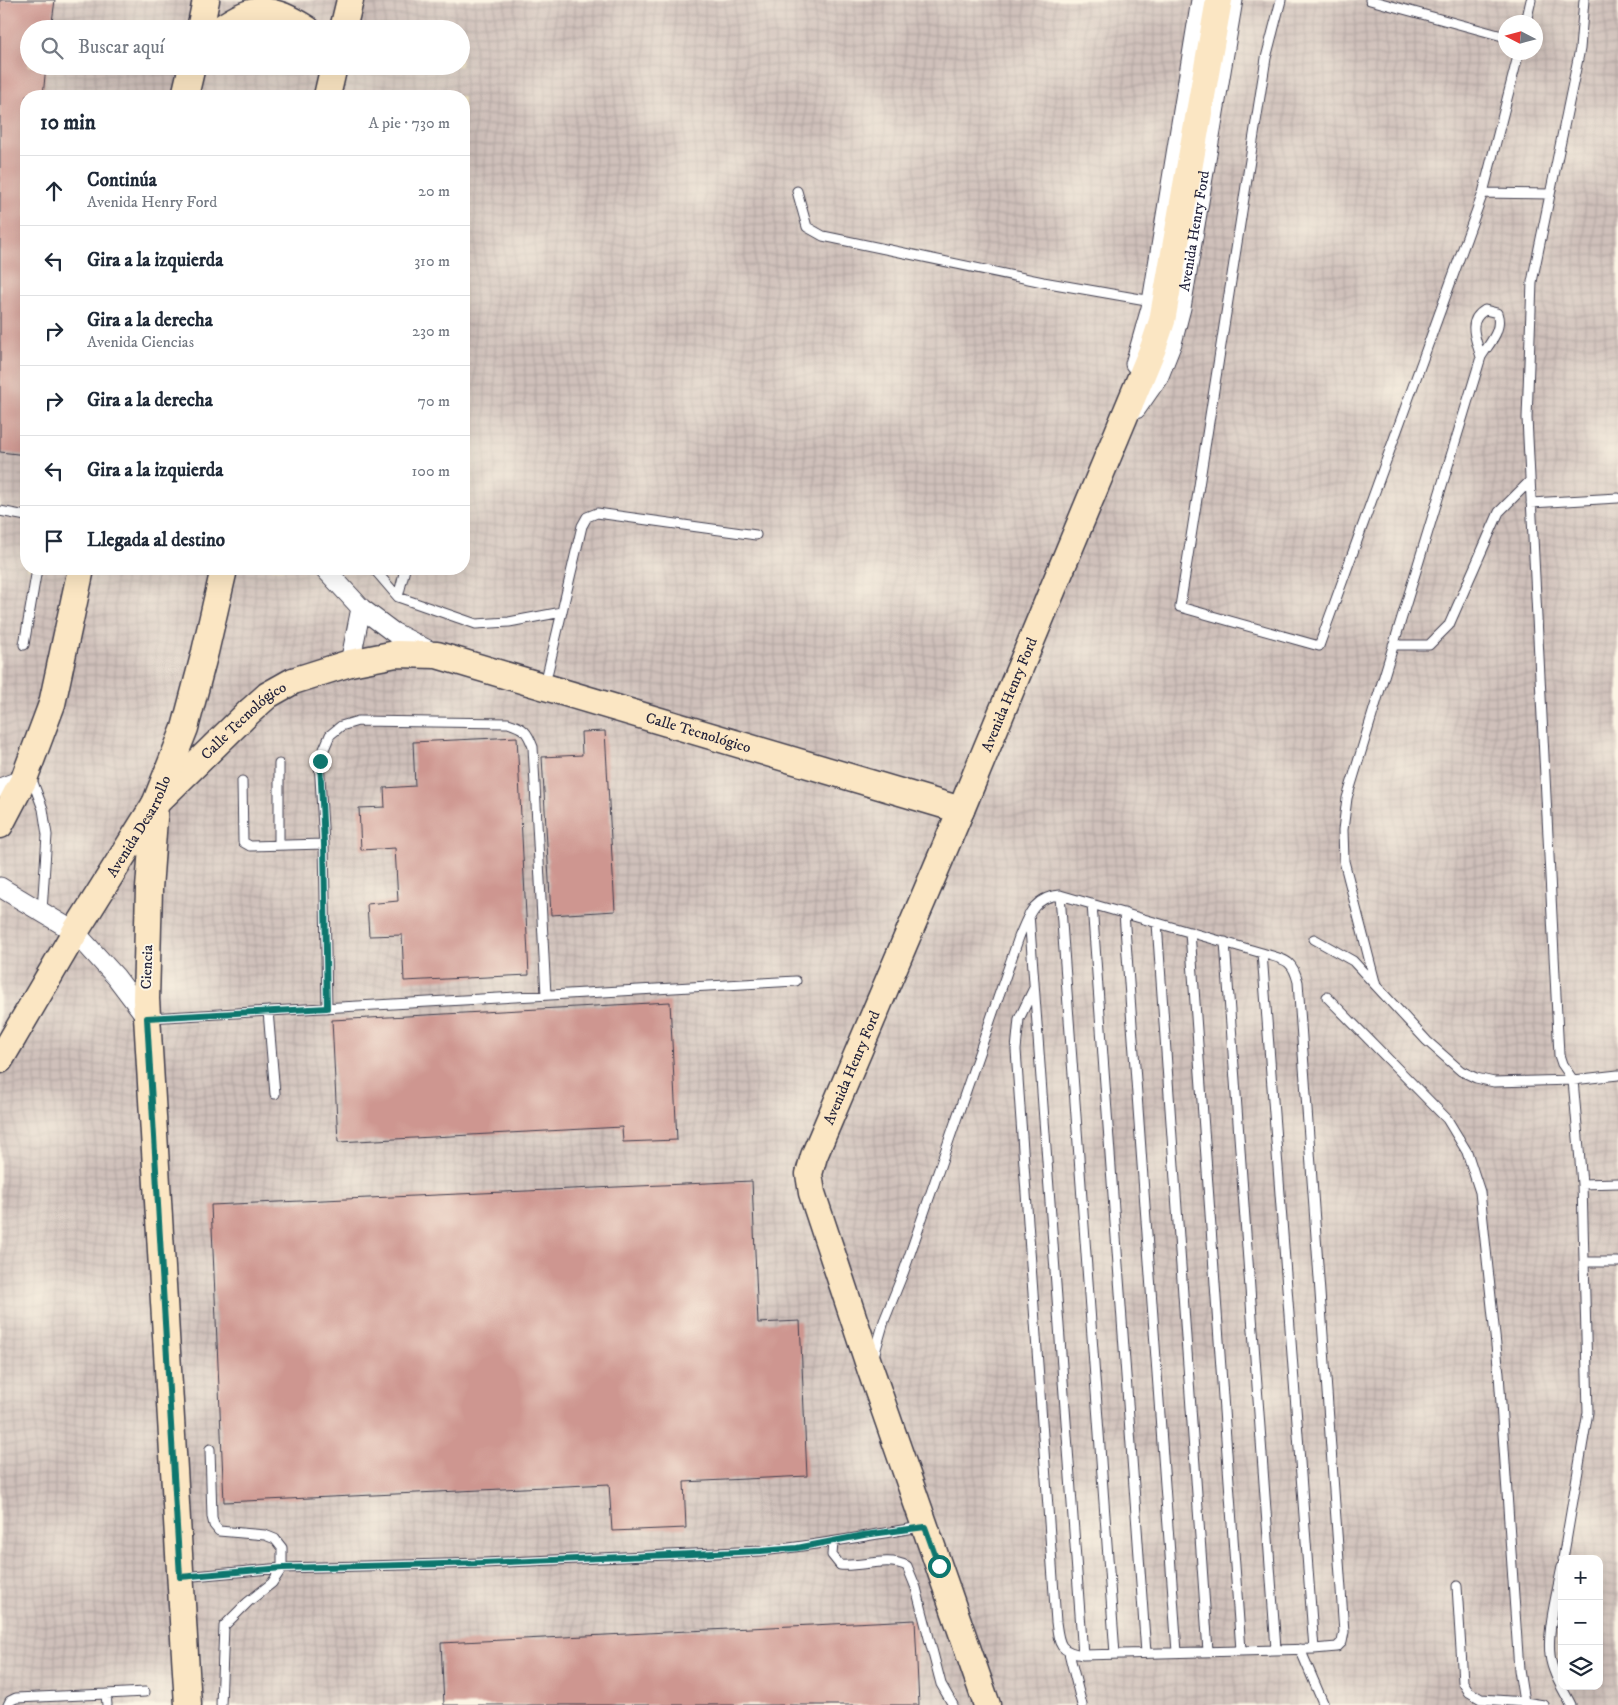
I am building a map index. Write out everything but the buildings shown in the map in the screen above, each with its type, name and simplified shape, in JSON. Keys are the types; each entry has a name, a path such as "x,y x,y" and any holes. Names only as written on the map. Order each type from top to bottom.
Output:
{"street":[{"path":"202,20 206,0"},
{"path":"345,20 350,0"},
{"name":"Avenida Henry Ford","path":"1111,445 1152,301 1201,0"},
{"name":"Avenida Henry Ford","path":"987,1705 870,1368 812,1193 809,1174 814,1156 961,810 1111,445 1153,348 1162,321 1219,0"},
{"name":"Avenida Henry Ford","path":"1111,445 1159,376 1172,343 1181,308 1233,0"},
{"path":"232,20 238,16 261,10 282,14 292,20"},
{"path":"187,90 190,75"},
{"path":"325,75 326,90"},
{"path":"328,90 332,75"},
{"path":"0,826 26,774 52,704 81,575"},
{"name":"Avenida Desarrollo","path":"0,1060 75,932 155,804 185,728 223,575"},
{"name":"Calle Tecnológico","path":"331,575 361,608 393,632 438,655 961,810"},
{"path":"350,662 361,608"},
{"name":"Calle Tecnológico","path":"155,804 268,695 293,682 350,662 396,654 438,655"},
{"path":"0,788 26,774"},
{"name":"Ciencia","path":"147,1018 149,889 155,804"},
{"name":"Ciencia","path":"0,886 75,932 116,977 147,1018"},
{"path":"147,1018 188,1705"}],"lane":[{"path":"1281,0 1266,58 1180,607 1318,646 1483,193 1517,60"},
{"path":"1370,0 1498,35"},
{"path":"1528,15 1531,0"},
{"path":"1564,1555 1588,1412 1582,1184 1573,1080 1562,1064 1559,1054 1527,418 1532,282 1580,49 1584,0"},
{"path":"797,191 807,227 823,236 1043,282 1152,301"},
{"path":"1483,193 1550,194"},
{"path":"1376,986 1344,861 1343,830 1347,798 1480,357 1496,333 1500,322 1497,313 1485,310 1478,315 1473,324 1480,357"},
{"path":"1393,645 1429,645 1449,625 1499,512 1530,481"},
{"path":"1531,503 1618,498"},
{"path":"0,511 20,515"},
{"path":"545,686 582,526 587,516 597,513 756,535"},
{"path":"24,645 36,575"},
{"path":"379,575 398,597 476,624 509,622 562,612"},
{"path":"398,597 404,575"},
{"path":"327,1008 324,844 320,761 330,735 341,726 358,721 508,723 520,726 528,734 533,747 546,995"},
{"path":"279,764 279,845"},
{"path":"26,774 43,809 47,835 42,911"},
{"path":"242,781 243,842 250,846 324,844"},
{"path":"870,1368 884,1320 904,1271 1018,937 1029,914 1039,901 1060,895 1287,961 1294,968 1298,992 1344,1632 1342,1642 1337,1647 1314,1649 1083,1655 1069,1653 1062,1647 1056,1622 1016,1050 1019,1020 1034,988"},
{"path":"1060,895 1115,1654"},
{"path":"1092,904 1146,1653"},
{"path":"1124,913 1177,1652"},
{"path":"1029,914 1083,1655"},
{"path":"1156,922 1208,1651"},
{"path":"1190,932 1241,1650"},
{"path":"1314,939 1353,961 1427,1041 1461,1071 1476,1078 1494,1082 1573,1080 1618,1075"},
{"path":"1225,942 1276,1649"},
{"path":"1262,953 1314,1649"},
{"path":"147,1018 796,981"},
{"path":"1327,996 1447,1119 1468,1152 1480,1192 1500,1374 1518,1660 1524,1702"},
{"path":"268,1011 275,1094"},
{"path":"1582,1184 1618,1183"},
{"path":"1584,1262 1618,1262"},
{"path":"210,1449 212,1517 214,1525 219,1531 265,1535 275,1539 282,1548 282,1568 272,1584 248,1602 224,1626 222,1705"},
{"path":"180,1577 282,1568 484,1563 761,1551 833,1542 864,1535 925,1527"},
{"path":"833,1542 832,1555 840,1565 852,1566 891,1561 907,1566 916,1588 941,1684 953,1705"},
{"path":"1457,1586 1463,1682 1469,1692 1481,1699 1544,1705"},
{"path":"1558,1590 1551,1631 1550,1654 1555,1674 1571,1705"},
{"path":"1300,1649 1324,1705"},
{"path":"1069,1653 1082,1705"},
{"path":"8,1705 10,1701 16,1698 38,1701 72,1700 106,1694 145,1692"},
{"path":"106,1694 107,1705"}],"shaded area":[{"path":"0,0 1618,0 1618,1705 0,1705"}],"route":[{"path":"320,761 324,844 327,1008 147,1018 180,1577 282,1568 484,1563 761,1551 797,1548 864,1535 925,1527 939,1566"}]}
